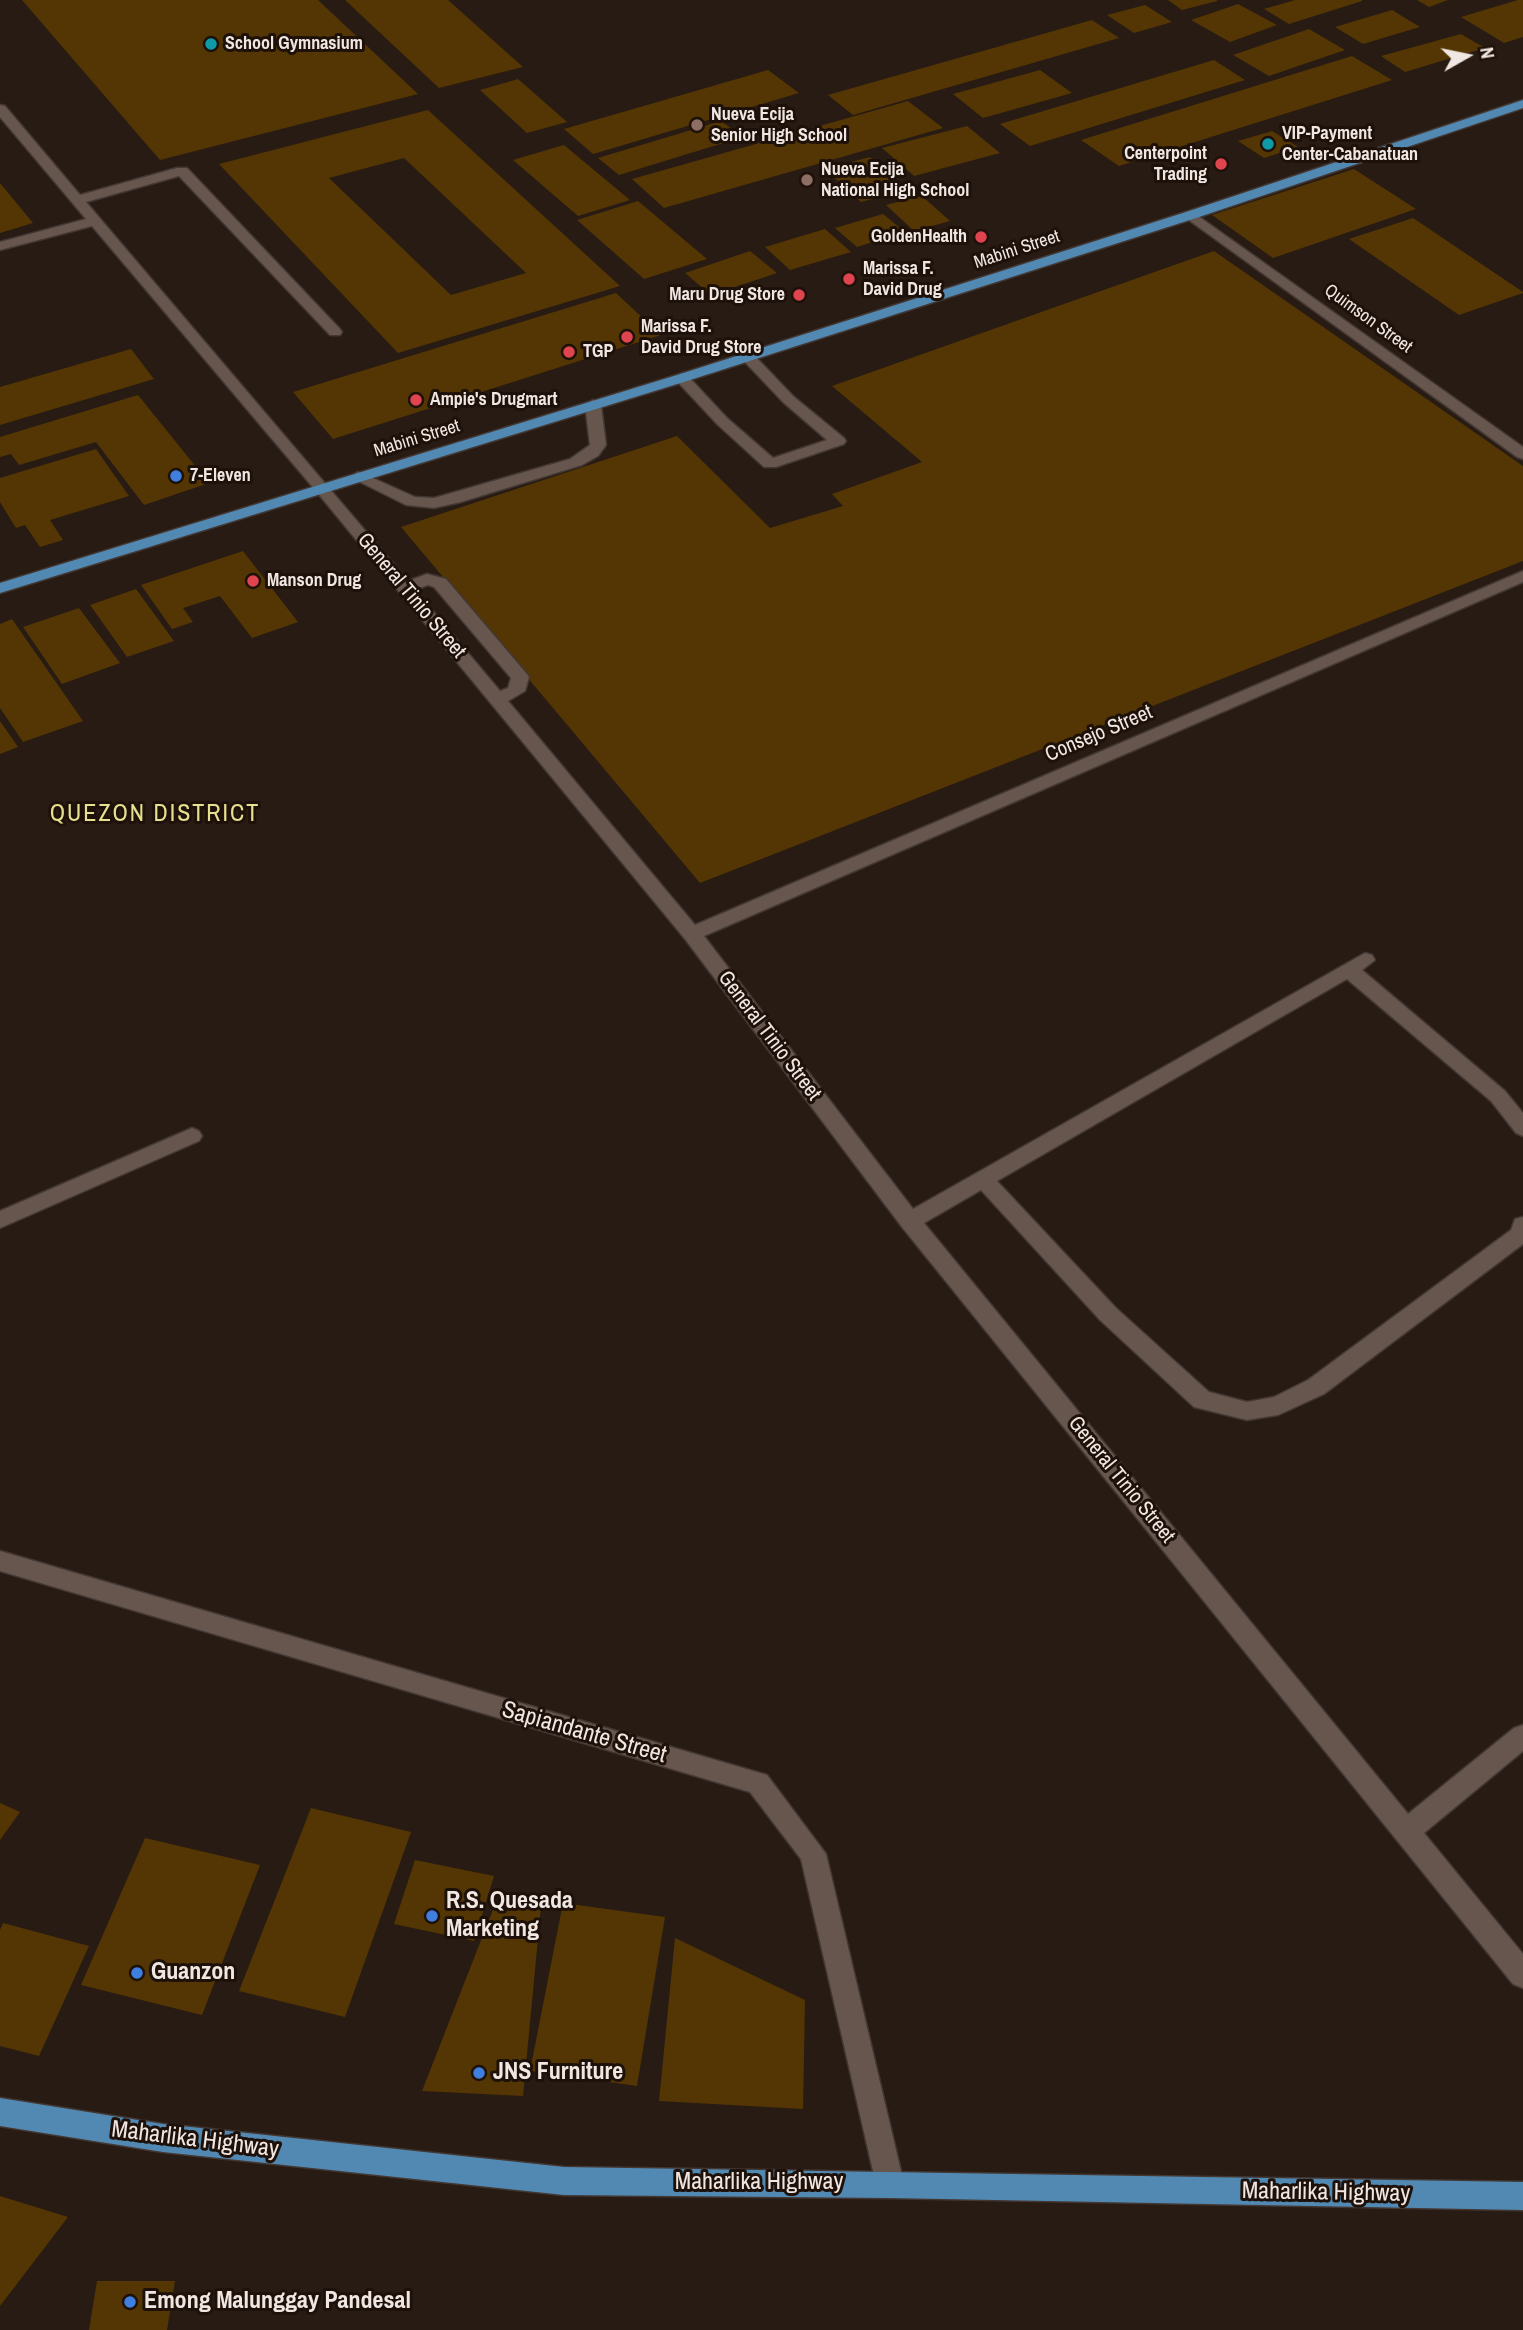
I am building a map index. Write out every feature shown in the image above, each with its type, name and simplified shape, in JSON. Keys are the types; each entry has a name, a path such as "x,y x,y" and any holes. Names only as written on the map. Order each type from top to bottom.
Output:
{"main road":[{"name":"Mabini Street","path":"0,588 682,378 1191,215 1523,104"},
{"name":"Maharlika Highway","path":"0,2112 163,2138 564,2181 1523,2196"}],"street":[{"name":"General Tinio Street","path":"0,109 405,588 692,934 910,1221 1523,1975"},
{"path":"77,200 182,171 335,332"},
{"name":"Quimson Street","path":"1191,215 1523,454"},
{"path":"0,246 95,220"},
{"path":"682,378 722,421 770,464 838,441 789,400 748,357"},
{"path":"358,477 412,502 434,503 576,462 592,453 598,445 593,405"},
{"name":"Consejo Street","path":"692,934 1523,576"},
{"path":"405,588 427,579 440,583 520,677 516,691 496,699"},
{"path":"910,1221 1357,965 1498,1096 1523,1128"},
{"path":"0,1220 192,1136"},
{"path":"983,1179 1108,1314 1202,1399 1247,1411 1278,1406 1316,1387 1521,1234 1523,1225"},
{"name":"Sapiandante Street","path":"0,1561 758,1783 813,1854 890,2184"},
{"path":"1407,1831 1523,1736"}],"building":[{"path":"22,0 318,0 418,94 160,160"},
{"path":"345,0 448,0 523,67 439,88"},
{"path":"1168,0 1217,0 1217,1 1182,10"},
{"path":"1295,0 1362,1 1289,24 1264,9"},
{"path":"1417,0 1448,0 1429,7"},
{"path":"1523,0 1523,37 1504,43 1461,17"},
{"path":"1238,4 1277,25 1230,42 1191,20"},
{"path":"1145,5 1172,22 1134,33 1107,15"},
{"path":"1392,10 1420,27 1363,44 1335,27"},
{"path":"1092,20 1119,38 853,115 828,95"},
{"path":"1309,29 1345,50 1269,76 1233,55"},
{"path":"1461,34 1485,48 1405,72 1381,56"},
{"path":"1352,56 1392,80 1119,166 1081,140"},
{"path":"1214,60 1245,80 1030,146 1000,124"},
{"path":"768,70 799,93 593,154 564,129"},
{"path":"1040,70 1072,93 983,118 953,94"},
{"path":"518,79 567,122 527,133 480,90"},
{"path":"908,101 943,128 664,208 632,179"},
{"path":"428,110 620,286 398,353 219,164","holes":["404,158 526,273 451,295 329,178"]},
{"path":"721,121 743,137 619,175 598,158"},
{"path":"967,126 1000,153 914,176 882,148"},
{"name":"VIP-Payment Center-Cabanatuan","path":"1272,131 1298,147 1264,158 1238,141"},
{"path":"564,145 630,200 578,216 513,160"},
{"path":"870,157 907,190 861,202 825,169"},
{"path":"1354,169 1416,209 1273,258 1212,215"},
{"path":"0,183 33,223 0,233"},
{"path":"922,196 950,221 914,231 886,205"},
{"path":"638,201 707,259 644,279 577,220"},
{"path":"883,214 905,232 857,247 835,228"},
{"path":"1413,218 1523,293 1459,315 1349,239"},
{"path":"825,229 851,252 790,270 765,247"},
{"path":"750,251 777,273 711,295 685,273"},
{"path":"1214,251 1523,466 1523,561 700,883 401,527 677,436 770,528 843,506 832,494 922,462 832,386"},
{"path":"616,293 661,335 333,439 293,392"},
{"path":"131,349 154,379 0,425 0,387"},
{"path":"138,395 209,483 144,505 96,442 19,465 11,454 0,457 0,437"},
{"path":"96,449 129,496 50,520 63,540 40,547 25,525 16,528 0,502 0,478"},
{"path":"243,551 298,622 252,638 220,596 183,608 193,622 172,629 141,585"},
{"path":"136,589 174,641 127,657 90,605"},
{"path":"79,608 120,663 62,684 23,627"},
{"path":"12,619 83,721 23,742 0,708 0,624"},
{"path":"0,721 18,747 0,754"},
{"path":"0,1803 20,1812 0,1840"},
{"path":"311,1808 411,1832 345,2017 239,1991"},
{"path":"145,1838 260,1865 202,2015 81,1985"},
{"path":"415,1860 494,1876 474,1941 394,1924"},
{"path":"496,1902 541,1907 523,2096 422,2091"},
{"path":"563,1903 665,1917 637,2086 530,2071"},
{"path":"3,1923 89,1946 39,2056 0,2046 0,1930"},
{"path":"675,1938 805,2000 803,2109 659,2101"},
{"path":"0,2196 68,2217 0,2306"},
{"path":"97,2281 175,2281 167,2330 89,2330"}],"place":[{"name":"School Gymnasium","path":"211,44"},
{"name":"Nueva Ecija Senior High School","path":"697,125"},
{"name":"VIP-Payment Center-Cabanatuan","path":"1268,144"},
{"name":"Centerpoint Trading","path":"1221,164"},
{"name":"Nueva Ecija National High School","path":"807,180"},
{"name":"GoldenHealth","path":"981,237"},
{"name":"Marissa F. David Drug","path":"849,279"},
{"name":"Maru Drug Store","path":"799,295"},
{"name":"Marissa F. David Drug Store","path":"627,337"},
{"name":"TGP","path":"569,352"},
{"name":"Ampie's Drugmart","path":"416,400"},
{"name":"7-Eleven","path":"176,476"},
{"name":"Manson Drug","path":"253,581"},
{"name":"R.S. Quesada Marketing","path":"432,1916"},
{"name":"Guanzon","path":"137,1973"},
{"name":"JNS Furniture","path":"479,2073"},
{"name":"Emong Malunggay Pandesal","path":"130,2302"}],"district":[{"name":"QUEZON DISTRICT","path":"155,815"}]}
